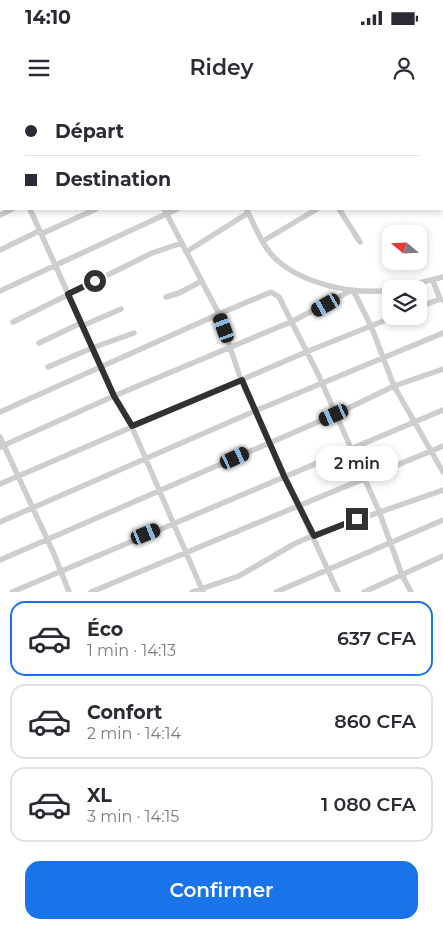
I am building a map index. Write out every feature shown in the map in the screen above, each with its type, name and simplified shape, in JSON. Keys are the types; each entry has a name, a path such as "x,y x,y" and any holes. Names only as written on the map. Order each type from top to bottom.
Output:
{"street":[{"path":"30,210 114,396 132,426 144,459 202,589"},
{"path":"0,250 94,210"},
{"path":"263,241 315,210"},
{"path":"340,210 360,242"},
{"path":"186,252 247,211 263,241 277,261 299,274 334,286 353,290 382,290"},
{"path":"0,291 165,212 219,314 242,380 338,592"},
{"path":"13,322 152,253 182,243"},
{"path":"427,282 443,277"},
{"path":"166,297 179,294 202,281"},
{"path":"427,304 442,299 433,281"},
{"path":"2,446 114,396 293,321 353,290"},
{"path":"353,290 371,326 394,386 443,472"},
{"path":"0,412 271,292 280,297 293,321 379,511 402,575 411,592"},
{"path":"39,343 121,309"},
{"path":"0,484 306,352 382,322"},
{"path":"0,522 255,410 443,332"},
{"path":"48,367 134,333"},
{"path":"0,560 48,541 334,415 394,386 443,369"},
{"path":"12,592 349,448 443,410"},
{"path":"0,437 2,446 18,476 61,570 68,592"},
{"path":"92,592 443,446"},
{"path":"192,592 238,576 294,544 379,511 443,490"},
{"path":"276,592 443,520"},
{"path":"364,592 443,556"}],"route":[{"path":"95,281 68,294 114,396 132,426 242,380 284,476 314,536 357,519"}]}
